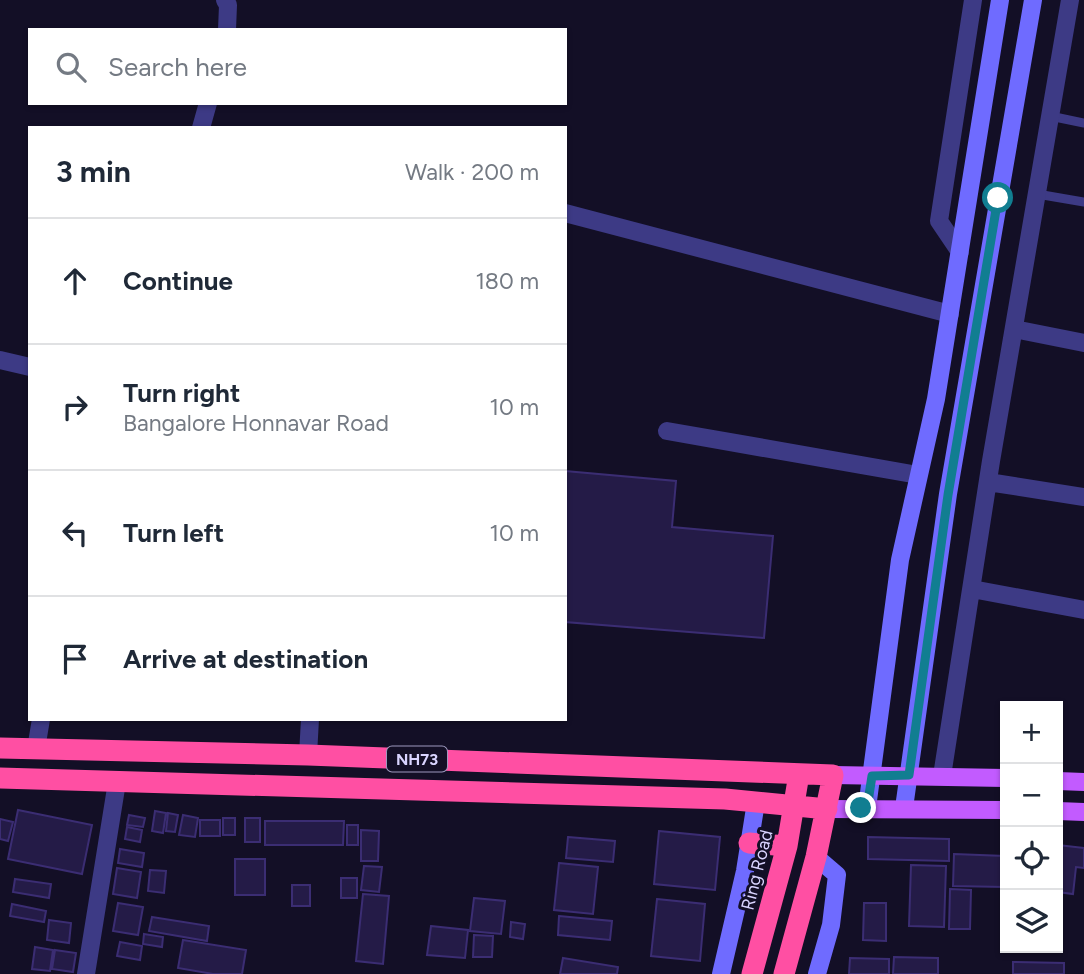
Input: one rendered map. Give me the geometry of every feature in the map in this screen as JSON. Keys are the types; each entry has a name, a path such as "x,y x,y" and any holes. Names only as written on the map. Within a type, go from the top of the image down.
{"highway":[{"name":"NH73","path":"0,748 308,755 833,775"},
{"name":"Ring Road","path":"752,974 787,846 800,774"},
{"path":"784,974 816,857 833,775"},
{"name":"NH73","path":"0,778 725,799 827,809"},
{"path":"749,843 787,846"}],"main road":[{"path":"833,775 1000,778"},
{"path":"1063,781 1084,782"},
{"path":"827,809 1000,810"},
{"path":"1063,811 1084,812"}],"street":[{"path":"225,0 228,5 227,28"},
{"path":"960,252 939,221 974,0"},
{"path":"867,808 900,560 936,399 1000,0"},
{"path":"904,808 948,495 1033,0"},
{"path":"942,776 988,482 1070,0"},
{"path":"202,126 207,105"},
{"path":"567,214 950,314"},
{"path":"1014,329 1084,343"},
{"path":"0,360 28,367"},
{"path":"667,431 918,475"},
{"path":"988,482 1084,496"},
{"path":"972,589 1084,610"},
{"path":"36,749 41,721"},
{"path":"308,755 310,721"},
{"path":"86,974 117,782"},
{"path":"721,974 745,871 756,802"},
{"path":"816,857 837,875 831,925 817,974"}],"lane":[{"path":"1050,116 1084,123"},
{"path":"1037,194 1084,202"}],"building":[{"path":"567,471 676,481 672,527 773,536 764,638 567,622"},
{"path":"18,810 92,825 82,874 8,859"},
{"path":"155,811 166,813 163,833 152,831"},
{"path":"168,813 178,815 175,832 166,831"},
{"path":"129,815 145,818 143,827 127,825"},
{"path":"183,815 198,818 195,837 179,835"},
{"path":"223,818 235,818 235,835 223,835"},
{"path":"245,818 260,818 260,842 245,842"},
{"path":"0,819 13,822 8,841 0,839"},
{"path":"200,820 220,820 220,836 200,836"},
{"path":"265,821 344,821 343,845 265,845"},
{"path":"347,825 358,825 358,845 347,845"},
{"path":"127,827 142,830 140,842 125,839"},
{"path":"361,830 379,831 378,861 361,861"},
{"path":"659,831 720,837 715,890 654,884"},
{"path":"568,837 615,841 613,862 566,858"},
{"path":"868,837 949,839 949,861 868,859"},
{"path":"1063,846 1084,848 1084,868 1076,867 1073,894 1063,893"},
{"path":"120,849 144,853 142,867 118,863"},
{"path":"954,854 1000,856 1000,887 953,886"},
{"path":"235,859 265,859 265,895 235,895"},
{"path":"559,863 598,867 593,914 554,910"},
{"path":"911,865 946,866 944,927 909,926"},
{"path":"364,866 382,867 379,892 361,890"},
{"path":"117,868 141,872 137,898 113,894"},
{"path":"150,870 166,871 164,893 148,891"},
{"path":"341,878 357,878 357,898 341,898"},
{"path":"15,879 51,884 49,898 13,892"},
{"path":"292,885 310,885 310,906 292,906"},
{"path":"950,889 971,890 970,929 949,929"},
{"path":"363,894 389,896 383,964 356,961"},
{"path":"474,898 505,901 501,934 470,931"},
{"path":"657,899 705,904 700,961 651,956"},
{"path":"118,903 143,907 138,935 113,931"},
{"path":"864,903 886,903 886,941 863,940"},
{"path":"12,904 46,911 44,922 10,916"},
{"path":"559,916 612,921 610,940 558,935"},
{"path":"152,917 209,926 207,941 149,931"},
{"path":"49,920 71,923 69,943 47,940"},
{"path":"511,922 525,924 523,939 510,937"},
{"path":"431,926 468,930 465,958 427,955"},
{"path":"144,934 163,937 162,947 143,944"},
{"path":"474,935 493,936 492,957 473,957"},
{"path":"183,940 246,950 242,974 213,974 178,968"},
{"path":"120,942 142,946 140,960 117,956"},
{"path":"35,947 53,950 50,971 32,969"},
{"path":"55,950 76,953 73,972 52,969"},
{"path":"894,957 938,958 938,974 893,974"},
{"path":"563,958 618,967 617,974 560,974"},
{"path":"850,958 889,959 889,974 849,974"},
{"path":"1013,962 1064,963 1064,974 1013,974"}],"route":[{"path":"861,808 867,808 872,776 909,775 948,495 998,198"}]}
